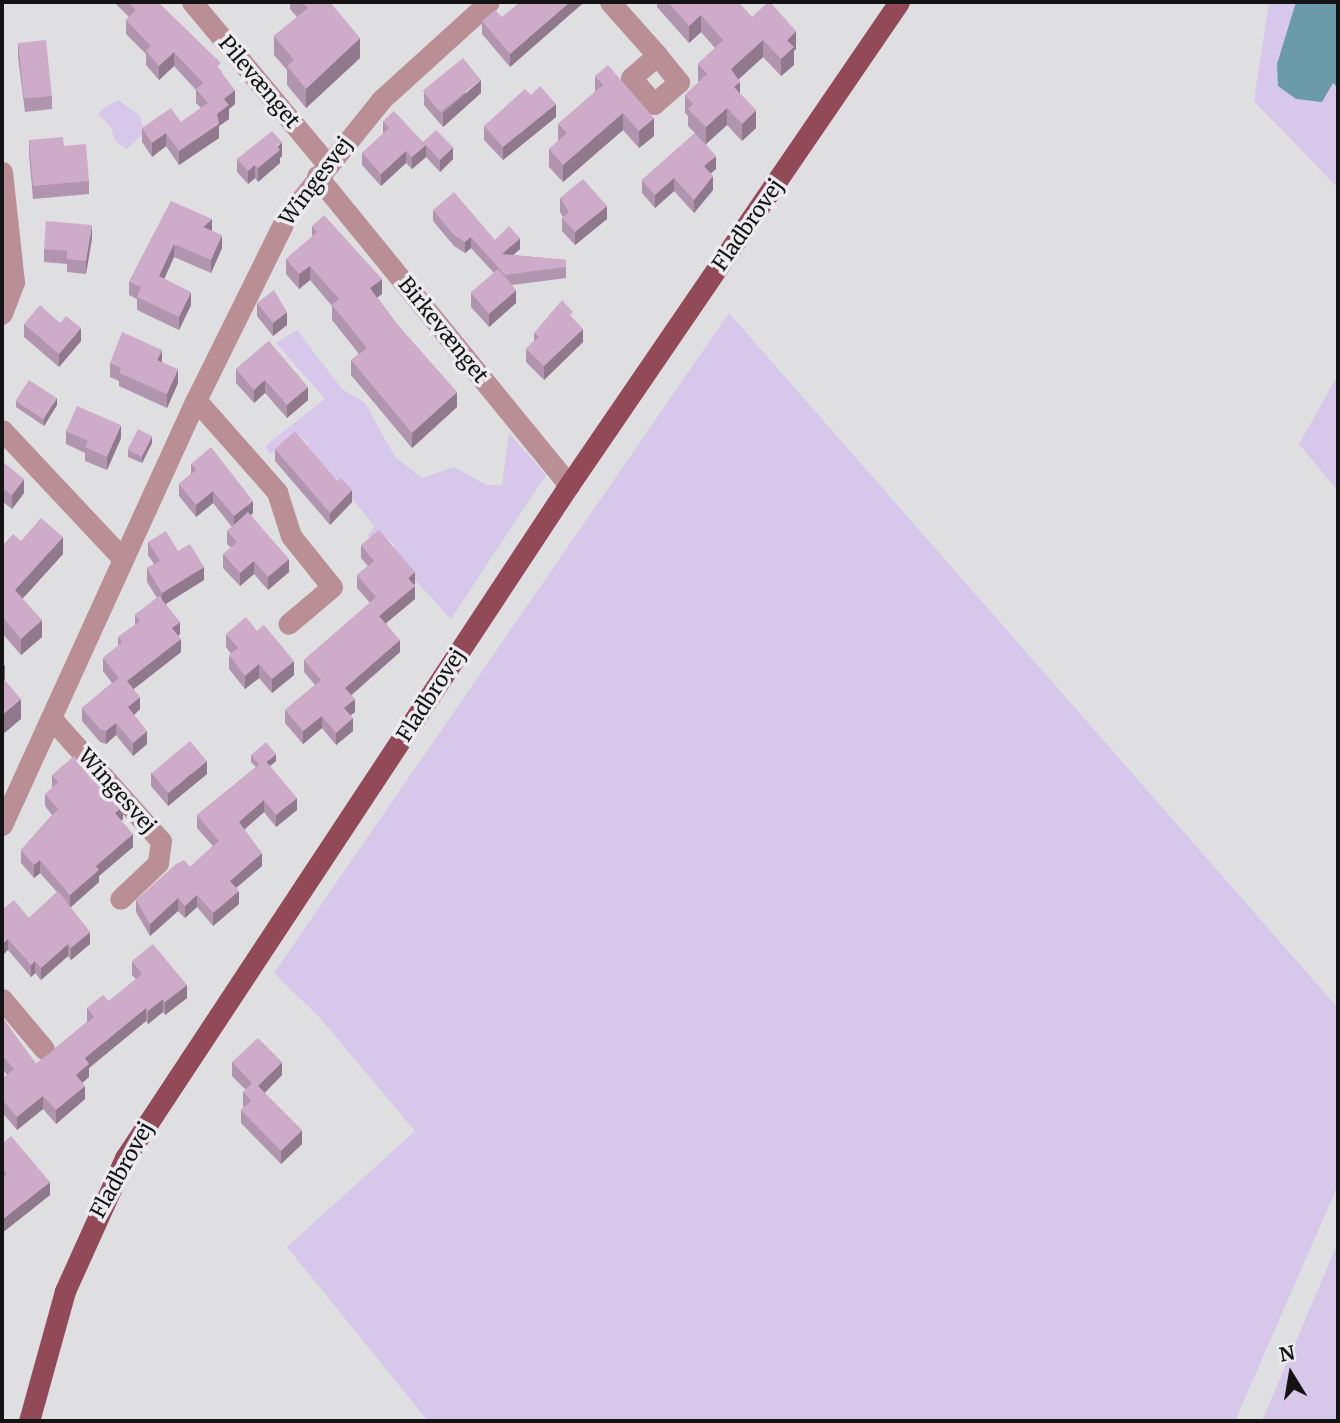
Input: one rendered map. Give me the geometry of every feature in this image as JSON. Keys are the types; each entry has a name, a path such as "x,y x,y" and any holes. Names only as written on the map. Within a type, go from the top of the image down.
{"main road":[{"name":"Fladbrovej","path":"29,1421 65,1291 125,1158 569,485 895,4"}],"street":[{"name":"Pilevænget","path":"191,2 321,169"},
{"name":"Wingesvej","path":"2,825 196,400 263,260 321,169 382,99 489,2"},
{"path":"610,2 656,55"},
{"name":"Birkevænget","path":"321,169 569,485"},
{"path":"2,172 14,282 2,314"},
{"path":"196,400 277,492 291,536 332,587 288,624"},
{"path":"2,430 123,559"},
{"name":"Wingesvej","path":"51,718 161,841 158,863 120,899"},
{"path":"2,999 44,1049"}],"shaded area":[{"path":"1269,2 1296,2 1292,18 1338,88 1338,188 1254,101"},
{"path":"118,100 140,116 144,133 127,149 115,141 110,125 99,116 101,110"},
{"path":"729,313 1338,1008 1338,1185 1235,1421 428,1421 287,1247 415,1131 320,1018 274,973"},
{"path":"297,330 342,389 365,403 395,457 422,478 454,467 487,485 502,485 509,433 546,475 451,619 391,554 394,544 381,534 371,540 368,536 374,526 337,479 334,481 309,454 308,443 299,435 270,454 265,446 325,399 276,343"},
{"path":"1338,375 1338,491 1299,444"},
{"path":"1338,1243 1338,1421 1262,1421 1337,1245"}],"water":[{"path":"1296,2 1338,2 1338,88 1333,83 1322,102 1296,99 1278,86 1277,64"}],"building":[{"path":"128,2 158,2 221,63 217,67 235,90 224,99 229,105 217,114 219,124 179,151 166,133 152,143 142,128 171,108 181,122 208,103 196,89 203,83 174,52 159,66 146,51 151,46 126,20 136,10"},
{"path":"302,2 330,2 360,38 306,89 287,66 294,60 274,36 308,8"},
{"path":"520,2 570,2 510,54 482,21 495,10 502,17"},
{"path":"668,2 738,2 752,17 770,2 796,31 787,40 794,47 781,59 763,40 731,69 740,82 734,87 756,110 742,124 727,108 706,127 688,109 693,104 685,95 707,74 698,64 723,40 701,15 689,26"},
{"path":"46,40 52,96 24,99 18,43"},
{"path":"463,58 481,80 440,112 423,91"},
{"path":"608,65 654,118 639,131 623,113 563,165 549,149 567,133 558,124 603,85 595,76"},
{"path":"540,86 556,104 503,147 484,126 525,89 531,95"},
{"path":"394,111 423,142 436,130 453,147 440,160 426,145 412,157 406,151 381,174 362,153 389,128 383,121"},
{"path":"272,131 282,142 277,146 280,150 258,168 255,165 248,171 237,159"},
{"path":"695,133 716,156 704,166 713,176 694,200 674,178 655,195 642,180"},
{"path":"63,137 64,146 86,144 89,181 33,186 29,140"},
{"path":"583,179 607,206 575,232 562,218 569,212 560,198"},
{"path":"454,192 495,240 509,226 520,238 502,254 566,260 566,267 505,275 471,237 465,242 454,235 433,210"},
{"path":"171,201 212,219 203,227 222,235 211,260 174,244 159,276 191,292 179,317 137,297 141,287 129,282"},
{"path":"324,215 382,279 370,288 391,317 457,392 412,433 351,360 367,348 332,305 339,299 310,266 299,274 286,259 317,232 312,226"},
{"path":"46,221 92,225 86,261 67,259 67,251 44,249"},
{"path":"498,269 516,290 489,314 471,293"},
{"path":"274,290 287,312 273,323 257,303"},
{"path":"562,300 573,312 570,315 583,329 544,366 526,349 539,337 534,333"},
{"path":"40,305 60,323 66,316 81,328 59,354 24,324"},
{"path":"122,332 162,350 157,360 178,369 167,394 119,373 121,368 110,363"},
{"path":"269,341 308,387 287,405 265,380 254,390 236,369"},
{"path":"29,380 57,398 43,419 15,401"},
{"path":"77,406 121,425 107,457 85,447 88,441 66,431"},
{"path":"138,429 152,436 142,457 128,449"},
{"path":"295,431 337,481 341,478 352,490 330,513 275,449"},
{"path":"211,447 253,501 234,516 213,491 196,505 179,484 196,470 191,464"},
{"path":"2,461 24,479 12,495 2,488"},
{"path":"248,512 289,559 268,577 254,561 240,573 223,554 237,542 227,531"},
{"path":"41,518 63,537 15,590 42,620 21,639 2,616 2,546 13,534 21,541"},
{"path":"379,530 415,572 408,578 415,586 379,616 400,640 345,688 355,699 344,708 353,718 336,733 322,716 303,731 285,710 321,680 304,660 376,597 357,575 374,561 361,545"},
{"path":"166,531 178,551 190,544 204,567 162,593 147,568 160,561 148,542"},
{"path":"159,596 180,622 172,628 181,639 127,681 140,697 128,707 147,731 133,743 116,723 106,731 100,729 82,708 119,678 103,658 122,642 118,637 140,621 135,615"},
{"path":"246,617 257,631 264,625 294,661 272,679 259,664 245,676 229,655 238,648 226,634"},
{"path":"2,677 21,699 2,715"},
{"path":"190,741 207,761 168,793 152,773"},
{"path":"266,742 276,754 259,765 251,755"},
{"path":"74,756 105,794 109,790 123,806 115,813 133,834 96,866 99,870 70,895 40,860 34,865 21,850 58,809 45,794 58,782 52,775"},
{"path":"265,760 297,798 276,815 264,800 239,822 262,853 230,881 239,891 213,913 197,895 185,906 178,898 150,924 136,900 176,864 184,860 190,867 219,841 197,815"},
{"path":"58,891 90,932 71,948 68,944 41,968 35,961 31,965 8,939 2,944 2,910 14,900 29,918"},
{"path":"153,944 187,985 165,1002 163,999 148,1011 146,1008 85,1058 89,1064 76,1075 85,1086 56,1110 43,1096 17,1117 2,1099 2,1079 14,1069 2,1055 2,1017 36,1064 94,1017 87,1008 103,995 109,1001 142,974 132,961"},
{"path":"258,1038 282,1062 258,1086 302,1130 281,1151 241,1110 251,1101 243,1092 252,1083 232,1062"},
{"path":"11,1136 50,1182 2,1220 2,1178 7,1174 2,1167 2,1144"}]}
